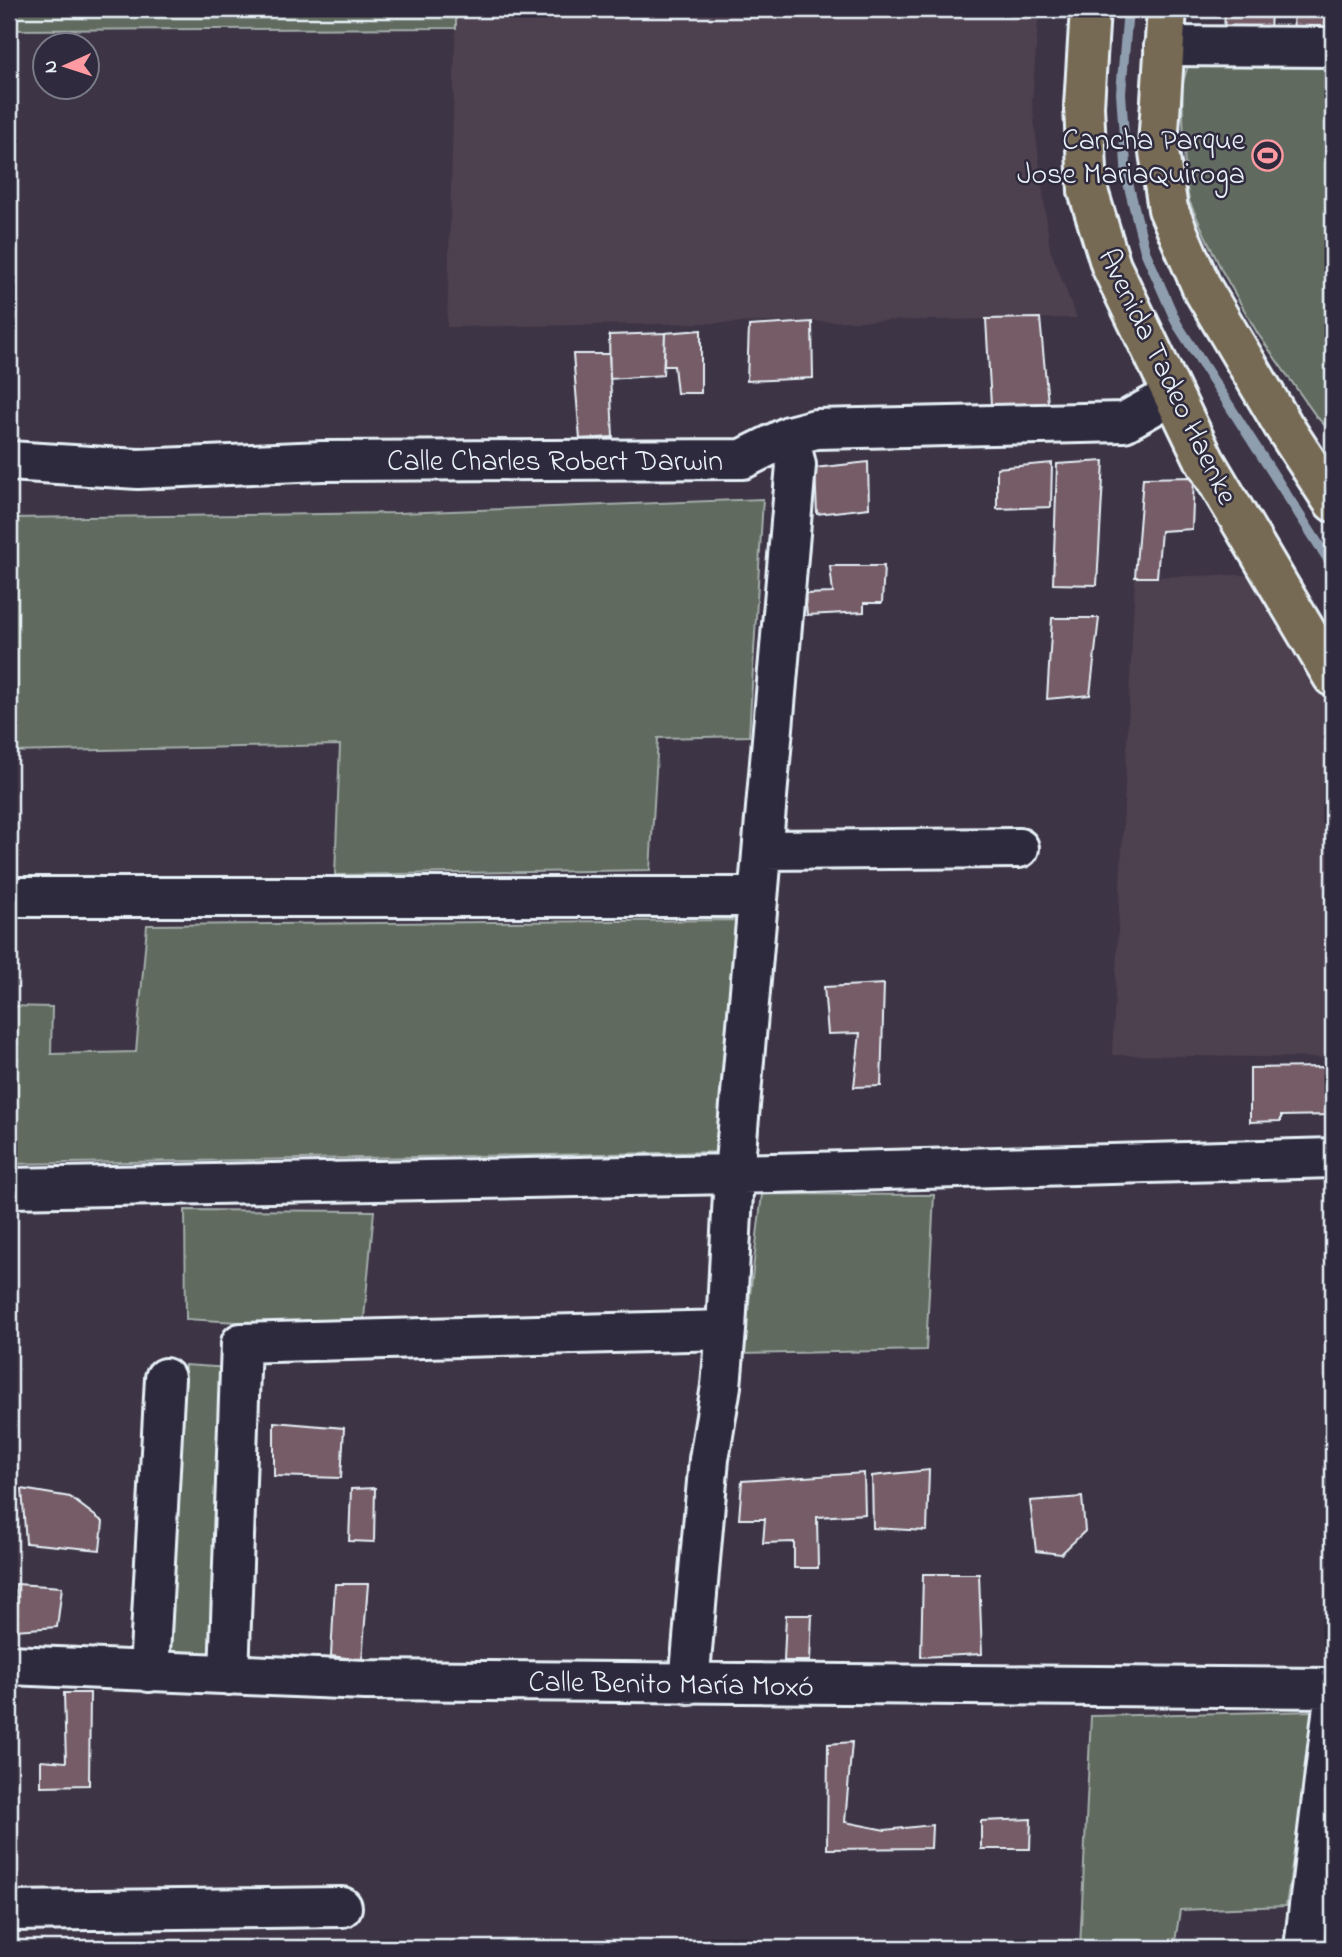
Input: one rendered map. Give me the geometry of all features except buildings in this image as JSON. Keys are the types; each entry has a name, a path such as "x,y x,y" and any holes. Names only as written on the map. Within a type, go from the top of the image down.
{"main road":[{"name":"Avenida Tadeo Haenke","path":"1090,9 1084,106 1088,191 1111,266 1205,461 1333,677"},
{"path":"1165,27 1158,146 1168,209 1202,288 1320,461 1333,502"}],"street":[{"path":"1165,27 1333,47"},
{"name":"Calle Charles Robert Darwin","path":"9,461 138,469 323,461 743,459 789,436 816,429 1124,422 1172,395"},
{"path":"690,1684 709,1459 721,1385 726,1330 734,1174 796,465 789,436"},
{"path":"763,850 1019,848"},
{"path":"9,897 758,897"},
{"path":"9,1188 734,1174 1333,1158"},
{"path":"229,1675 241,1343 726,1330"},
{"path":"149,1672 165,1378"},
{"name":"Calle Benito María Moxó","path":"9,1665 365,1680 1333,1688"},
{"path":"1304,1948 1333,1706"},
{"path":"9,1911 342,1907"}],"shaded area":[{"path":"456,9 1039,9 1032,103 1050,249 1077,318 447,327"},
{"path":"1246,575 1333,710 1333,1058 1112,1055 1135,577"}],"green space":[{"path":"9,9 456,9 456,28 9,30"},
{"path":"1189,62 1333,63 1333,434 1316,416 1258,334 1222,271 1189,201 1185,174 1182,85"},
{"path":"763,499 749,736 658,738 650,870 335,875 340,745 9,752 9,518 398,513"},
{"path":"736,920 715,1152 9,1164 9,1006 52,1007 51,1054 136,1052 147,925"},
{"path":"762,1194 934,1195 926,1350 743,1354"},
{"path":"185,1210 374,1211 363,1329 186,1319"},
{"path":"185,1365 229,1368 211,1656 167,1653"},
{"path":"1315,1711 1286,1906 1180,1910 1174,1948 1080,1948 1091,1716"}],"waterway":[{"path":"1128,9 1121,93 1127,179 1145,251 1177,324 1333,567"}],"place":[{"name":"Cancha Parque Jose MariaQuiroga","path":"1268,156"}]}
